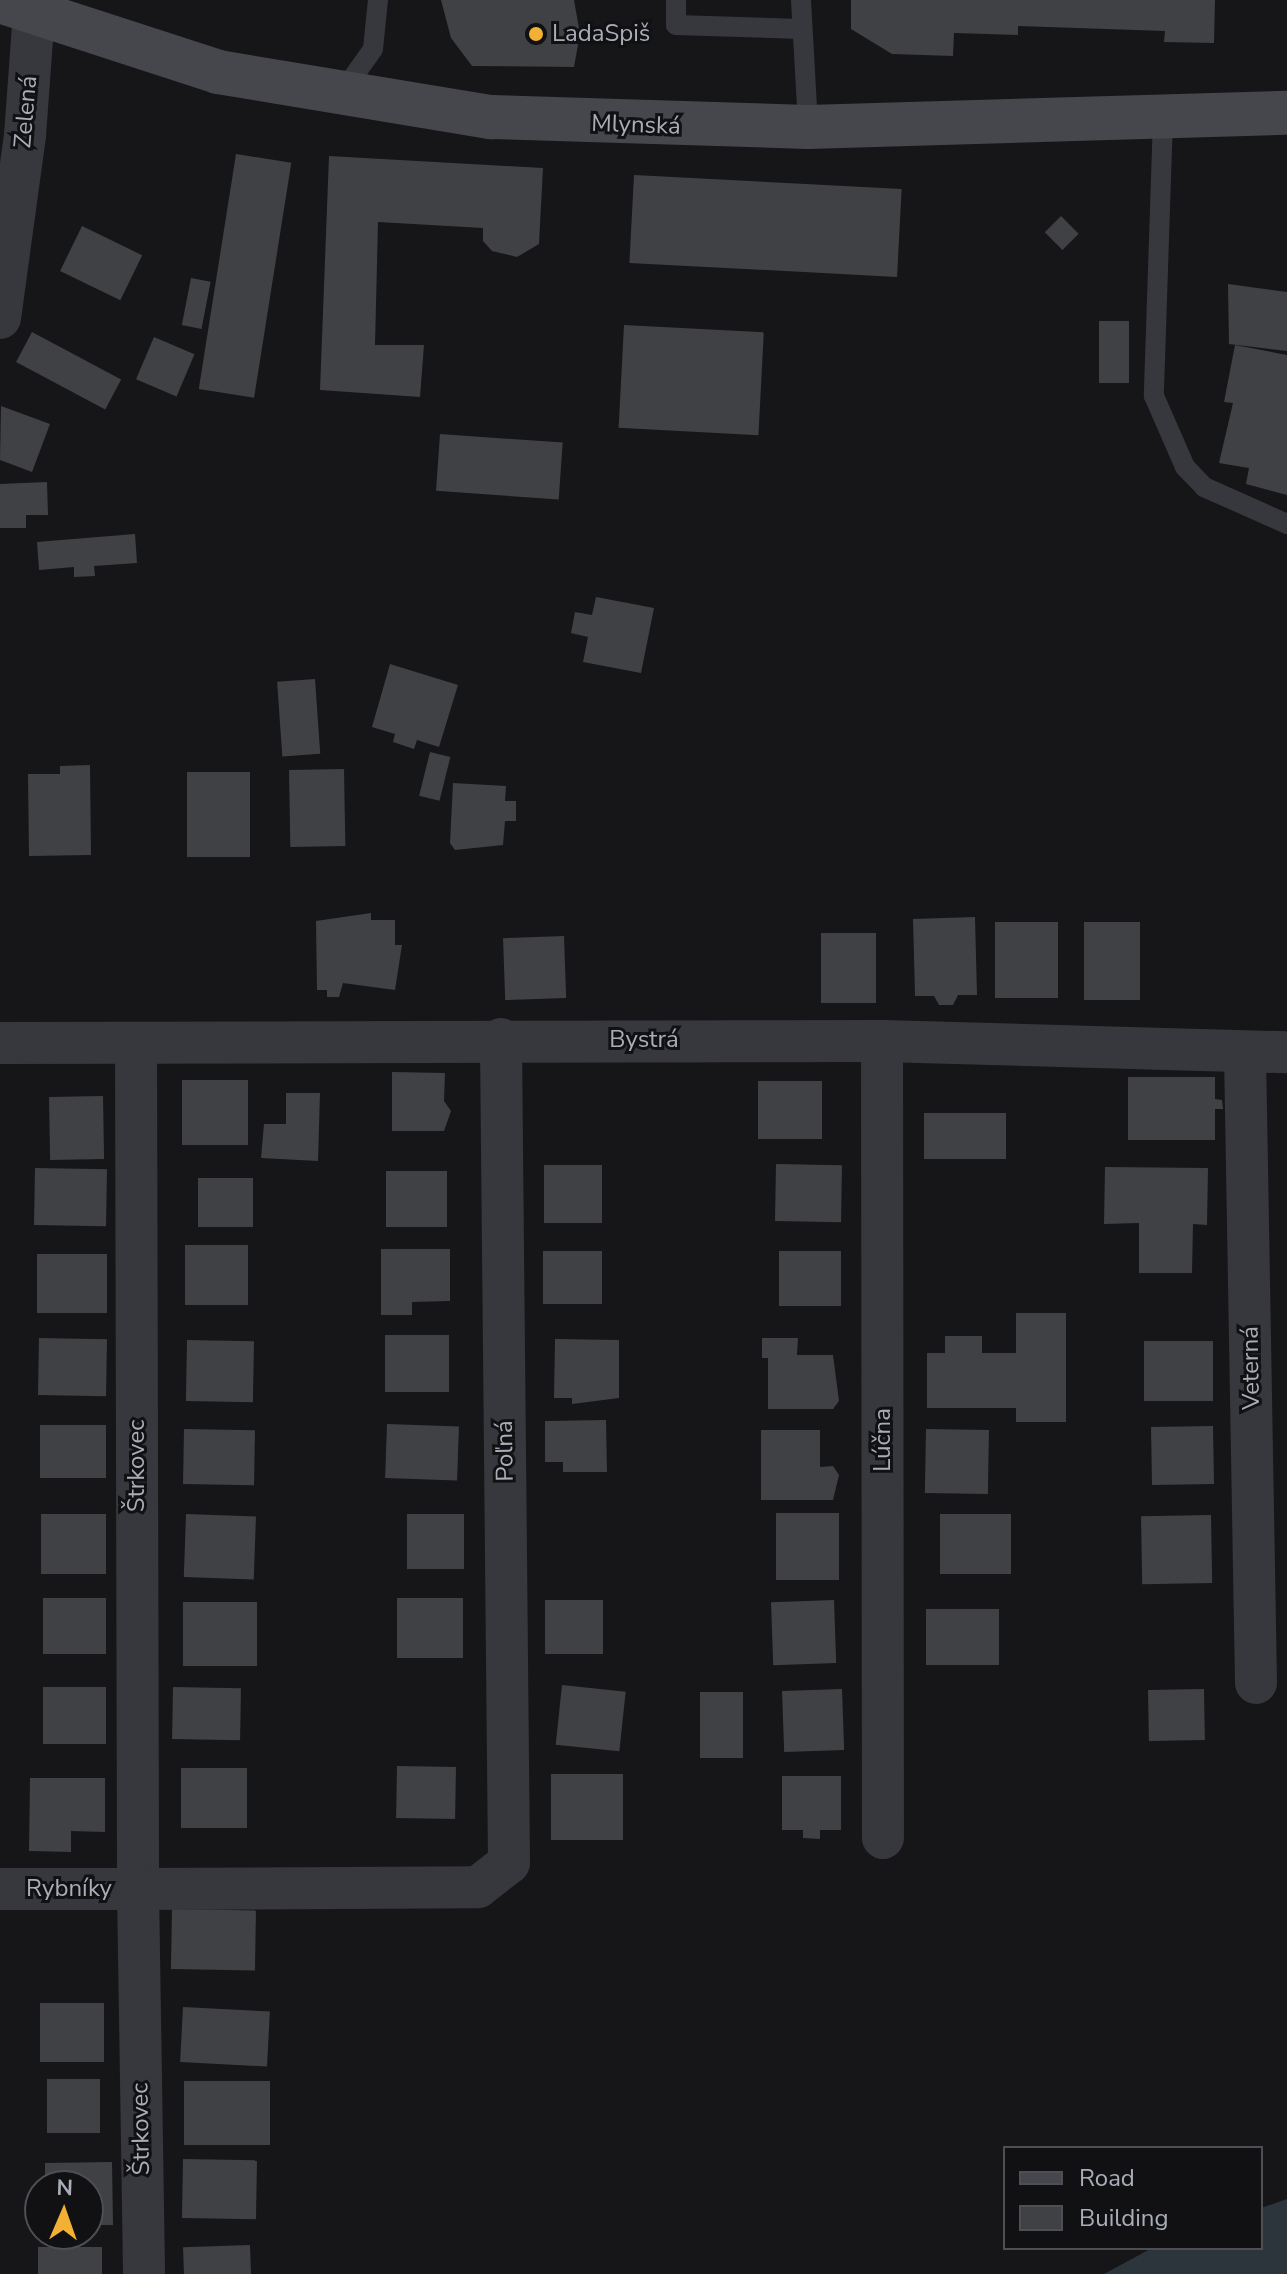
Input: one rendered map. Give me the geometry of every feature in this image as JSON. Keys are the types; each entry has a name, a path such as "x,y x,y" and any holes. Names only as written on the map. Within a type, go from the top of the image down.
{"street":[{"name":"Mlynská","path":"23,5 218,72 341,95 491,117 808,127 1287,113"},
{"name":"Zelená","path":"0,318 25,135 23,5"},
{"name":"Bystrá","path":"0,1043 501,1039 882,1041 1287,1052"},
{"name":"Poľná","path":"138,1889 478,1887 509,1863 501,1039"},
{"name":"Lúčna","path":"882,1041 883,1838"},
{"name":"Štrkovec","path":"136,1043 138,1889 144,2274"},
{"name":"Veterná","path":"1245,1053 1256,1683"},
{"name":"Rybníky","path":"0,1889 138,1889"}],"lane":[{"path":"341,95 373,49 378,0"},
{"path":"676,0 676,25 801,29"},
{"path":"801,0 808,127"},
{"path":"1163,118 1154,396 1185,467 1204,487 1287,524"}],"shaded area":[{"path":"1287,2199 1287,2274 1104,2274 1148,2250 1263,2250 1263,2207"}],"building":[{"path":"441,0 574,0 580,34 574,67 472,66 451,38"},
{"path":"851,0 1215,0 1214,43 1164,42 1165,31 1018,26 1018,35 954,33 953,56 892,54 851,29"},
{"path":"236,154 291,163 254,398 199,389"},
{"path":"329,156 543,168 539,244 517,257 492,251 483,241 483,228 378,222 375,345 424,345 420,397 320,390"},
{"path":"634,175 902,189 897,277 629,263"},
{"path":"1061,216 1079,234 1062,250 1045,232"},
{"path":"82,226 142,255 120,300 60,271"},
{"path":"191,278 211,282 201,329 182,325"},
{"path":"1228,284 1287,292 1287,351 1229,344"},
{"path":"1099,321 1129,321 1129,383 1099,383"},
{"path":"624,325 764,332 758,435 619,428"},
{"path":"32,332 121,379 105,409 16,362"},
{"path":"154,337 195,354 177,397 136,379"},
{"path":"1235,345 1287,355 1287,495 1246,484 1249,468 1219,463 1233,403 1224,402"},
{"path":"1,406 50,424 32,472 0,460"},
{"path":"440,434 563,443 559,499 436,491"},
{"path":"47,482 48,515 26,515 26,528 0,528 0,484"},
{"path":"135,534 137,563 94,566 95,576 74,577 74,567 39,570 37,542"},
{"path":"596,597 654,608 641,673 583,662 588,637 571,633 575,612 592,615"},
{"path":"390,664 458,685 439,747 417,740 414,749 393,742 395,734 372,727"},
{"path":"315,679 320,754 282,756 277,682"},
{"path":"430,752 450,757 439,801 419,796"},
{"path":"90,765 91,855 29,856 28,774 60,774 60,766"},
{"path":"344,769 345,846 290,847 289,770"},
{"path":"187,772 250,772 250,857 187,857"},
{"path":"453,783 506,786 505,801 516,801 516,821 505,821 503,845 455,850 450,843"},
{"path":"371,913 371,920 395,920 395,945 402,945 395,990 343,983 339,997 327,997 327,990 317,990 316,921"},
{"path":"975,917 977,995 958,995 953,1005 939,1005 934,996 915,996 913,919"},
{"path":"995,922 1058,922 1058,998 995,998"},
{"path":"1084,922 1140,922 1140,1000 1084,1000"},
{"path":"821,933 876,933 876,1003 821,1003"},
{"path":"564,936 566,998 505,1000 503,938"},
{"path":"392,1072 445,1073 444,1101 451,1111 444,1131 392,1131"},
{"path":"1128,1077 1215,1077 1215,1099 1222,1100 1223,1109 1215,1109 1215,1140 1128,1140"},
{"path":"182,1080 248,1080 248,1145 182,1145"},
{"path":"758,1081 822,1081 822,1139 758,1139"},
{"path":"286,1093 320,1093 318,1161 261,1158 264,1124 286,1124"},
{"path":"103,1096 104,1159 50,1160 49,1097"},
{"path":"924,1113 1006,1113 1006,1159 924,1159"},
{"path":"776,1164 842,1165 841,1222 775,1221"},
{"path":"544,1165 602,1165 602,1223 544,1223"},
{"path":"1105,1167 1208,1168 1207,1225 1193,1224 1192,1273 1139,1273 1139,1223 1104,1224"},
{"path":"35,1168 107,1169 106,1226 34,1225"},
{"path":"386,1171 447,1171 447,1227 386,1227"},
{"path":"198,1178 253,1178 253,1227 198,1227"},
{"path":"185,1245 248,1245 248,1305 185,1305"},
{"path":"381,1249 450,1249 450,1301 412,1302 412,1315 381,1315"},
{"path":"543,1251 602,1251 602,1304 543,1304"},
{"path":"779,1251 841,1251 841,1306 779,1306"},
{"path":"37,1254 107,1254 107,1313 37,1313"},
{"path":"1016,1313 1066,1313 1066,1422 1016,1422 1016,1408 927,1408 927,1353 945,1353 945,1336 982,1336 982,1353 1016,1353"},
{"path":"385,1335 449,1335 449,1392 385,1392"},
{"path":"39,1338 107,1339 106,1396 38,1395"},
{"path":"762,1338 798,1338 797,1355 833,1355 839,1401 833,1409 768,1409 768,1358 762,1358"},
{"path":"555,1339 619,1340 619,1398 572,1404 572,1398 554,1398"},
{"path":"187,1340 254,1341 253,1402 186,1401"},
{"path":"1144,1341 1213,1341 1213,1401 1144,1401"},
{"path":"606,1420 607,1472 563,1472 563,1462 545,1462 545,1421"},
{"path":"387,1424 459,1427 457,1480 385,1478"},
{"path":"40,1425 106,1425 106,1478 40,1478"},
{"path":"1213,1426 1214,1484 1152,1485 1151,1427"},
{"path":"184,1429 255,1430 254,1485 183,1484"},
{"path":"926,1429 989,1430 988,1494 925,1493"},
{"path":"761,1430 820,1430 820,1467 833,1466 839,1475 833,1500 761,1500"},
{"path":"776,1513 839,1513 839,1580 776,1580"},
{"path":"41,1514 106,1514 106,1574 41,1574"},
{"path":"186,1514 256,1516 254,1579 184,1577"},
{"path":"407,1514 464,1514 464,1569 407,1569"},
{"path":"940,1514 1011,1514 1011,1574 940,1574"},
{"path":"1211,1515 1212,1583 1142,1584 1141,1516"},
{"path":"43,1598 106,1598 106,1654 43,1654"},
{"path":"397,1598 463,1598 463,1658 397,1658"},
{"path":"545,1600 603,1600 603,1654 545,1654"},
{"path":"834,1600 836,1663 773,1665 771,1602"},
{"path":"183,1602 257,1602 257,1666 183,1666"},
{"path":"926,1609 999,1609 999,1665 926,1665"},
{"path":"562,1685 626,1692 619,1751 556,1745"},
{"path":"43,1687 106,1687 106,1744 43,1744"},
{"path":"173,1687 241,1688 240,1740 172,1739"},
{"path":"842,1689 844,1750 784,1752 782,1691"},
{"path":"1204,1689 1205,1740 1149,1741 1148,1690"},
{"path":"700,1692 743,1692 743,1758 700,1758"},
{"path":"397,1766 456,1767 455,1819 396,1818"},
{"path":"181,1768 247,1768 247,1828 181,1828"},
{"path":"551,1774 623,1774 623,1840 551,1840"},
{"path":"782,1776 841,1776 841,1830 820,1830 820,1839 803,1838 803,1830 782,1830"},
{"path":"30,1778 105,1778 105,1832 71,1831 71,1852 29,1851"},
{"path":"172,1909 256,1910 255,1970 171,1969"},
{"path":"40,2003 104,2003 104,2062 40,2062"},
{"path":"183,2007 270,2012 267,2066 180,2062"},
{"path":"47,2079 100,2079 100,2133 47,2133"},
{"path":"184,2081 270,2081 270,2145 184,2145"},
{"path":"183,2159 257,2160 256,2219 182,2218"},
{"path":"112,2162 113,2225 104,2225 104,2170 45,2170 45,2163"},
{"path":"250,2245 251,2274 184,2274 183,2247"},
{"path":"38,2250 102,2250 102,2274 38,2274"}],"place":[{"name":"LadaSpiš","path":"536,34"}]}
